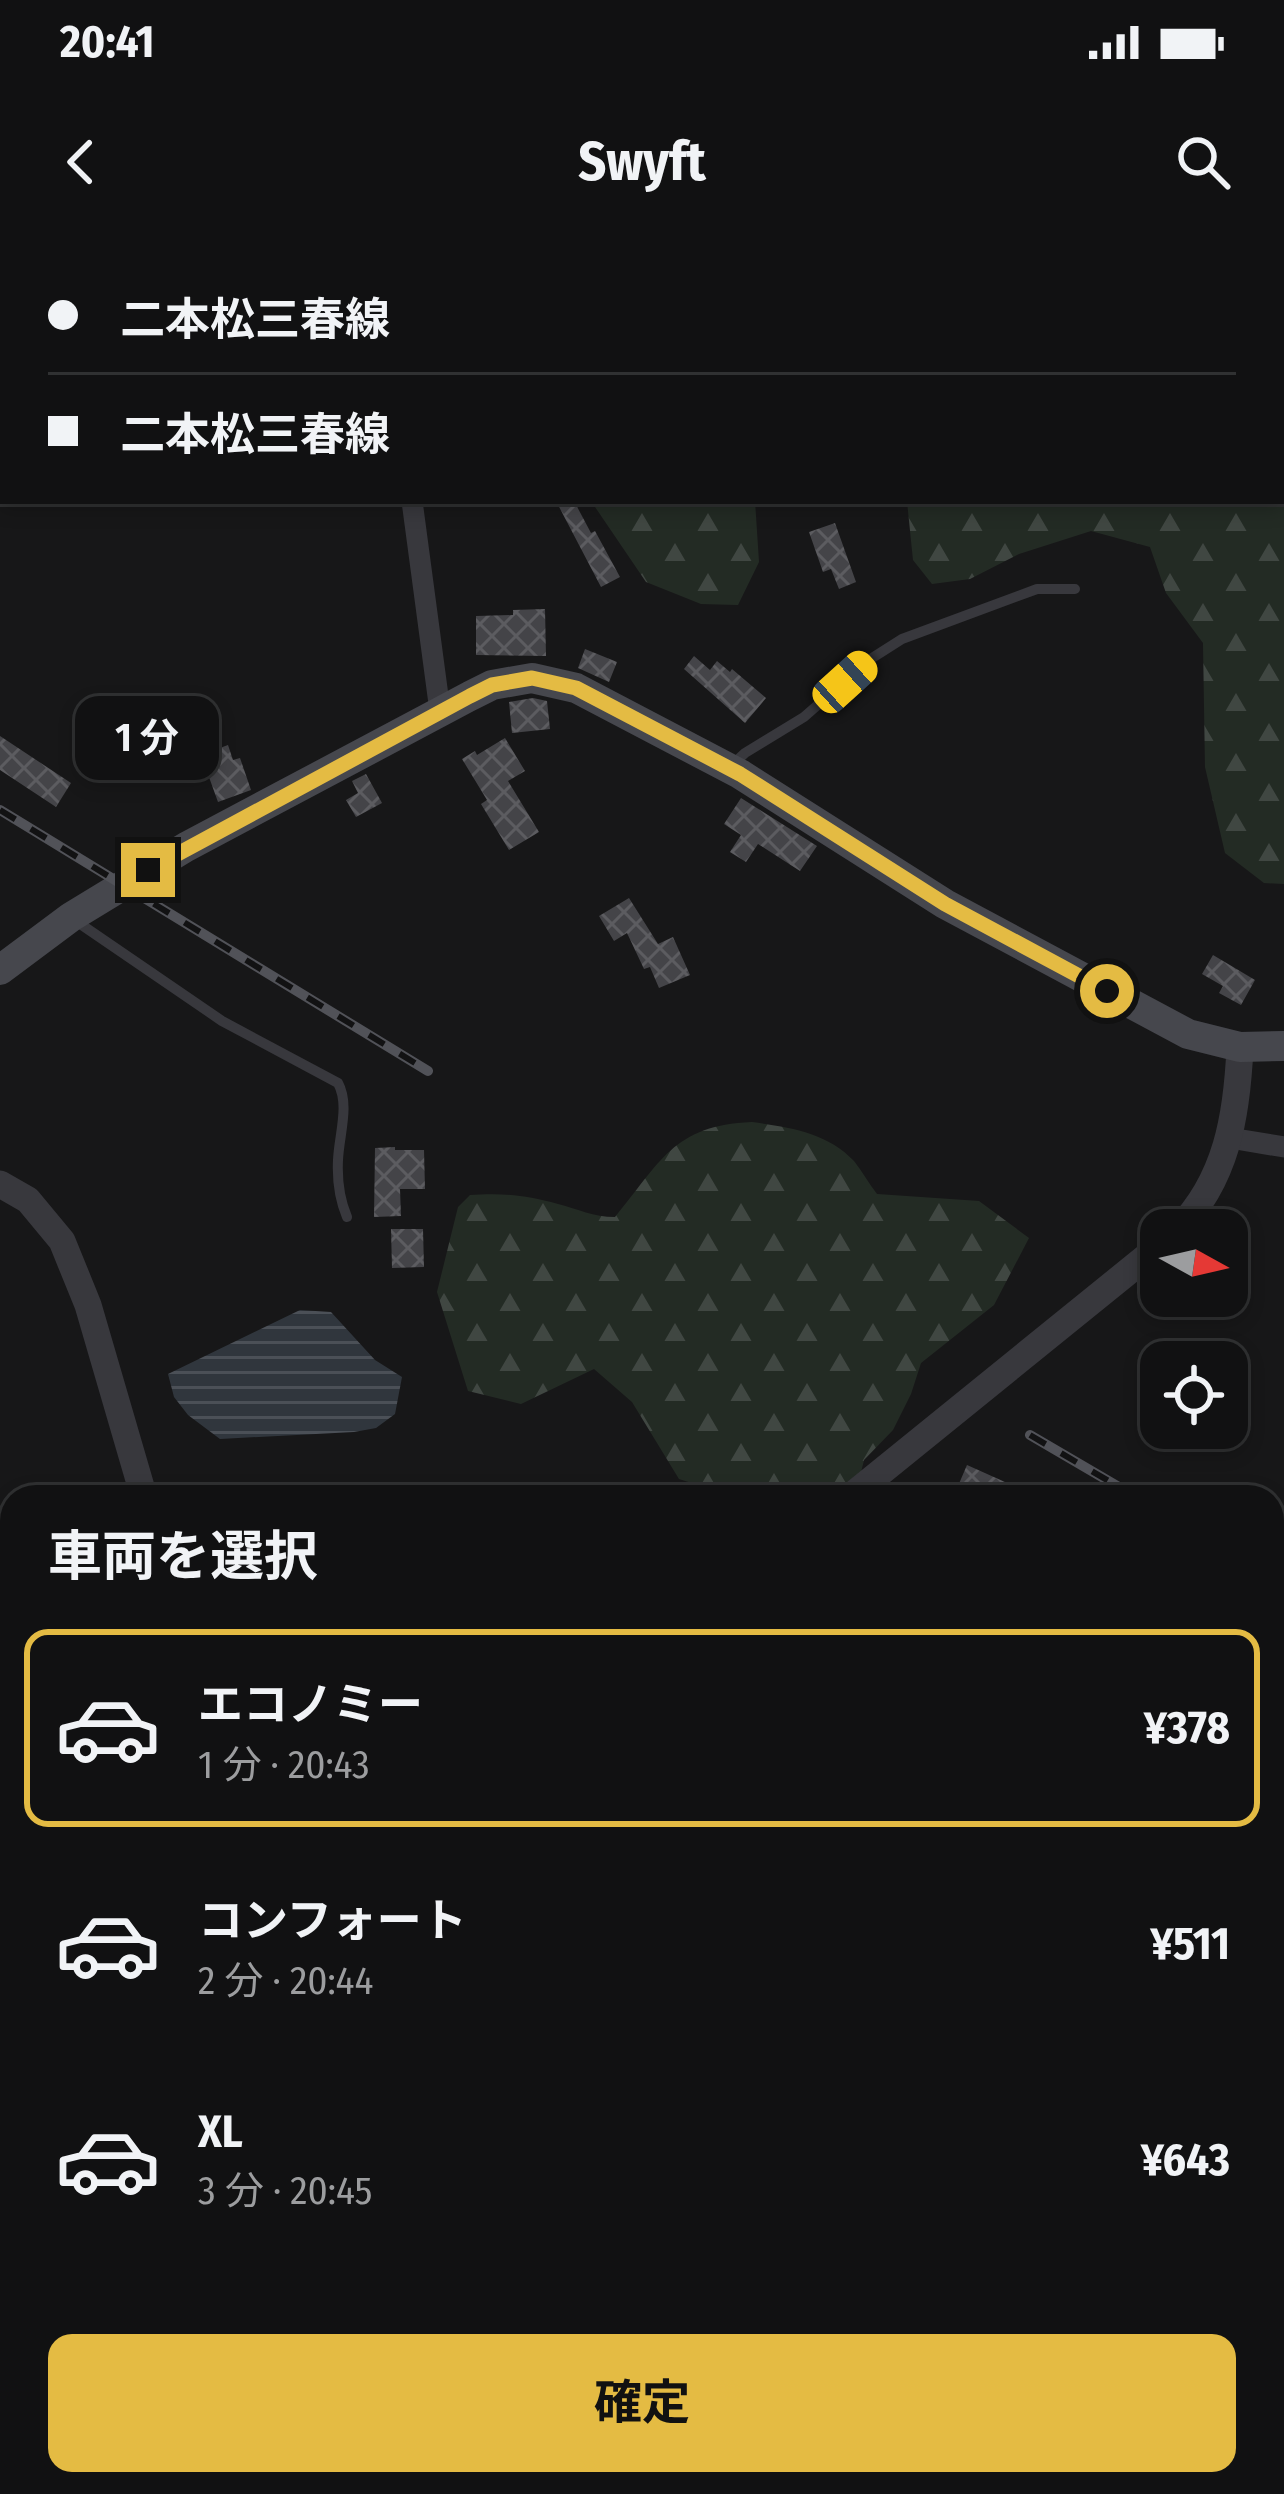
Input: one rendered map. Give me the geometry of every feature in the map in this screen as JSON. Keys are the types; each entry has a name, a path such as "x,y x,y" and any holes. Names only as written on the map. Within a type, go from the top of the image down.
{"main road":[{"path":"0,970 70,917 186,847 492,685 532,678 576,688 729,768 945,904 1188,1034 1240,1047 1284,1046"}],"street":[{"path":"412,504 440,711"},
{"path":"1196,1209 1230,1138 1240,1047"},
{"path":"1230,1138 1284,1148"},
{"path":"0,1184 28,1199 62,1240 88,1305 140,1485"},
{"path":"865,1485 1140,1262"}],"lane":[{"path":"729,768 804,717 869,660 902,639 1037,590 1075,589"},
{"path":"70,917 222,1021 338,1083 344,1101 338,1188 347,1217"}],"green space":[{"path":"593,504 755,504 759,562 738,605 701,604 646,582"},
{"path":"907,504 1284,504 1284,884 1264,883 1225,853 1205,767 1203,643 1166,593 1150,547 1091,531 1019,554 970,579 932,584 913,560"},
{"path":"752,1122 819,1137 854,1161 877,1194 979,1201 1029,1238 994,1305 921,1363 893,1430 864,1460 858,1485 698,1485 679,1479 632,1402 594,1369 521,1404 468,1391 437,1292 458,1207 470,1195 504,1195 615,1217 671,1150 686,1139 725,1125"}],"shaded area":[{"path":"300,1310 331,1312 375,1360 402,1377 395,1414 376,1428 354,1432 220,1439 188,1415 174,1397 168,1374"}],"building":[{"path":"558,504 576,504 620,577 601,587"},
{"path":"835,523 856,582 839,589 831,569 823,572 809,532"},
{"path":"545,609 546,656 476,655 476,616"},
{"path":"585,649 617,662 609,682 578,668"},
{"path":"694,656 710,670 717,661 732,669 766,698 745,723 684,669"},
{"path":"547,701 550,729 512,733 509,702"},
{"path":"0,736 71,783 56,807 0,770"},
{"path":"505,738 525,771 508,781 539,832 509,850 481,804 487,800 462,759"},
{"path":"228,745 233,760 240,758 251,790 218,802 201,755"},
{"path":"366,774 382,803 356,817 346,800 358,793 352,781"},
{"path":"741,798 817,846 800,871 758,844 746,862 730,852 741,835 724,824"},
{"path":"629,898 658,944 673,937 690,975 659,988 627,933 614,941 599,916"},
{"path":"1213,955 1255,980 1241,1005 1219,993 1223,986 1202,974"},
{"path":"375,1148 424,1150 425,1189 400,1189 401,1216 374,1217"},
{"path":"391,1229 423,1229 424,1267 392,1268"},
{"path":"967,1465 1005,1482 1004,1485 958,1485"}],"railway":[{"path":"0,810 428,1071"},
{"path":"1030,1435 1115,1485"}],"route":[{"path":"148,870 492,685 532,678 576,688 740,774 945,904 1107,991"}]}
